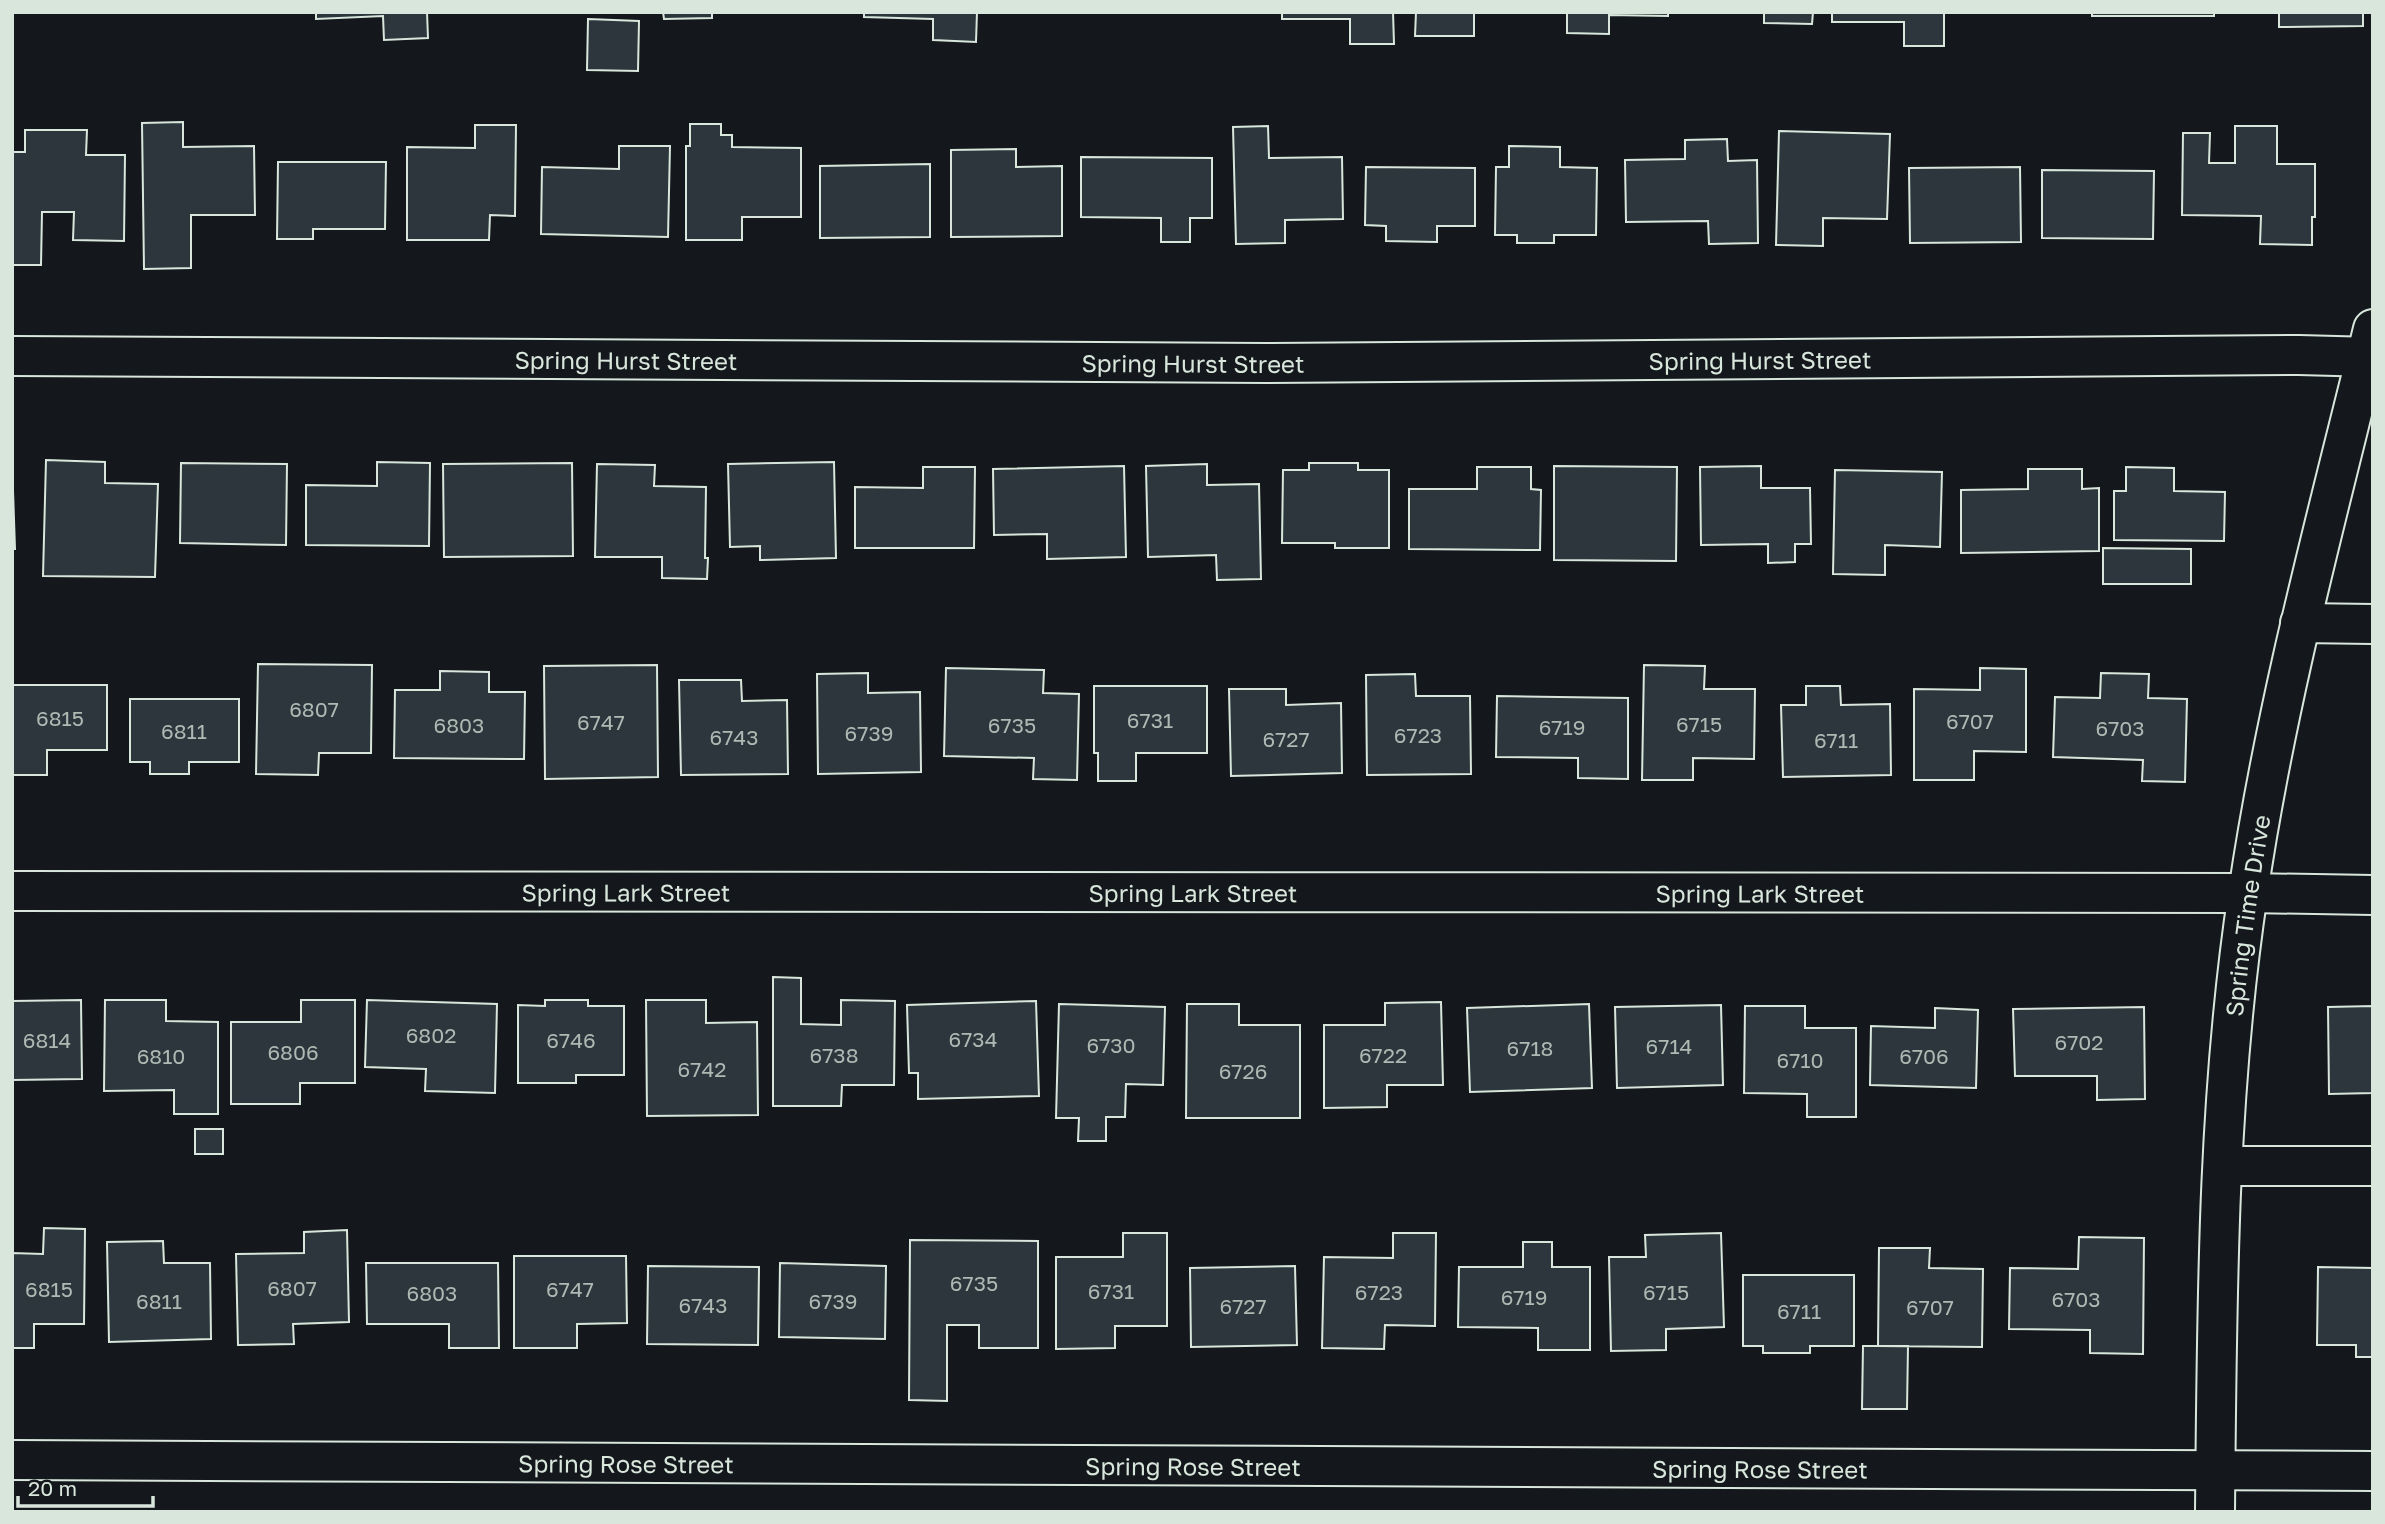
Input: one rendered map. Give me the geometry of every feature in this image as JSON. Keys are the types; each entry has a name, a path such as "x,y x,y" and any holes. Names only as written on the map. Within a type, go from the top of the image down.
{"street":[{"name":"Spring Hurst Street","path":"12,356 1266,363 2285,355 2371,347"},
{"name":"Spring Time Drive","path":"2215,1512 2218,1255 2227,1082 2234,998 2248,893 2275,732 2300,623 2371,347"},
{"path":"2300,623 2373,624"},
{"name":"Spring Lark Street","path":"12,891 2373,895"},
{"path":"2223,1166 2373,1166"},
{"name":"Spring Rose Street","path":"12,1460 2373,1471"}],"building":[{"path":"316,12 427,12 428,38 384,40 383,16 316,19"},
{"path":"663,12 712,12 712,18 664,19"},
{"path":"864,12 977,12 976,42 933,40 933,19 864,17"},
{"path":"1282,12 1393,12 1394,44 1350,44 1350,19 1282,19"},
{"path":"1416,12 1474,12 1474,36 1415,36"},
{"path":"1541,12 1668,12 1668,16 1609,15 1609,34 1567,33 1567,13"},
{"path":"1764,12 1813,12 1812,24 1764,23"},
{"path":"1832,12 1944,12 1944,46 1904,46 1904,22 1832,22"},
{"path":"2092,12 2214,12 2214,16 2092,16"},
{"path":"2279,12 2363,12 2363,26 2279,27"},
{"path":"588,19 639,21 638,71 587,70"},
{"path":"183,122 183,147 254,146 255,215 191,215 191,268 144,269 142,123"},
{"path":"690,124 721,124 721,135 732,135 732,147 801,148 801,217 742,217 742,240 686,240 686,146 690,146"},
{"path":"475,125 516,125 515,216 490,215 489,240 407,240 407,147 475,148"},
{"path":"1268,126 1269,158 1342,157 1343,219 1285,220 1285,243 1236,244 1233,127"},
{"path":"2235,126 2277,126 2277,164 2315,164 2312,245 2260,244 2261,216 2182,215 2183,133 2210,133 2209,163 2235,163"},
{"path":"25,130 87,130 86,155 125,155 124,241 73,240 74,212 42,212 41,265 12,265 12,152 25,152"},
{"path":"1779,131 1890,134 1887,219 1823,218 1823,246 1776,245"},
{"path":"1727,139 1728,161 1757,160 1758,243 1709,244 1708,221 1626,222 1625,160 1685,159 1685,140"},
{"path":"619,146 670,146 668,237 541,234 542,167 619,169"},
{"path":"1509,146 1560,147 1560,167 1597,168 1596,235 1554,235 1554,243 1517,243 1517,235 1495,235 1496,167 1509,167"},
{"path":"1016,149 1016,167 1062,166 1062,236 951,237 951,150"},
{"path":"1081,157 1212,158 1212,218 1190,218 1190,242 1161,242 1161,218 1081,217"},
{"path":"278,162 386,162 385,229 313,229 313,239 277,239"},
{"path":"930,164 930,237 820,238 820,166"},
{"path":"1366,167 1475,168 1475,226 1437,226 1437,242 1386,241 1386,226 1365,225"},
{"path":"2020,167 2021,242 1910,243 1909,168"},
{"path":"2042,170 2154,171 2153,239 2042,238"},
{"path":"46,460 105,462 105,483 158,484 155,577 43,576"},
{"path":"12,461 15,549 12,549"},
{"path":"377,462 430,463 429,546 306,545 306,485 377,486"},
{"path":"834,462 836,558 760,560 760,546 730,547 728,464"},
{"path":"181,463 287,464 286,545 180,543"},
{"path":"572,463 573,556 444,557 443,464"},
{"path":"1309,463 1358,463 1358,470 1389,470 1389,548 1335,548 1335,543 1282,543 1283,470 1309,470"},
{"path":"597,464 655,465 654,486 706,487 707,579 662,578 662,557 595,557"},
{"path":"1207,464 1207,485 1259,484 1261,579 1217,580 1216,555 1148,557 1146,466"},
{"path":"1124,466 1126,557 1047,559 1047,534 994,535 993,469"},
{"path":"1554,466 1677,467 1676,561 1554,560"},
{"path":"1761,466 1761,488 1810,488 1811,544 1795,544 1795,562 1768,563 1768,544 1701,545 1700,467"},
{"path":"923,467 975,467 974,548 855,548 855,487 923,488"},
{"path":"1477,467 1531,467 1531,489 1541,490 1540,550 1409,549 1409,489 1477,489"},
{"path":"2126,467 2174,468 2174,491 2225,492 2224,541 2114,540 2114,491 2126,491"},
{"path":"2028,469 2082,469 2082,489 2099,488 2099,551 1961,553 1961,490 2028,489"},
{"path":"1835,470 1942,472 1940,547 1885,545 1885,575 1833,574"},
{"path":"2103,548 2191,549 2191,584 2103,584"},
{"path":"258,664 372,665 371,753 319,753 318,775 256,774"},
{"path":"657,665 658,777 545,779 544,666"},
{"path":"1644,665 1705,666 1704,689 1755,689 1754,759 1693,758 1693,780 1642,780"},
{"path":"946,668 1044,670 1043,693 1079,694 1077,780 1033,779 1034,758 944,756"},
{"path":"1980,668 2026,669 2026,752 1974,751 1974,780 1914,780 1914,689 1980,690"},
{"path":"440,671 489,672 489,692 525,692 524,759 394,758 395,690 440,690"},
{"path":"868,673 868,693 920,692 921,772 818,774 817,674"},
{"path":"2101,673 2149,674 2148,698 2187,699 2185,782 2142,781 2143,760 2053,757 2055,697 2100,698"},
{"path":"1415,674 1416,696 1470,696 1471,774 1367,775 1366,675"},
{"path":"679,680 741,680 742,701 787,700 788,774 681,775"},
{"path":"12,685 107,685 107,750 47,750 47,775 12,775"},
{"path":"1094,686 1207,686 1207,753 1136,753 1136,781 1098,781 1098,753 1094,753"},
{"path":"1806,686 1840,686 1841,705 1890,704 1891,775 1783,777 1781,705 1806,705"},
{"path":"1229,689 1286,689 1286,705 1341,703 1342,773 1231,776"},
{"path":"1497,696 1628,698 1628,779 1578,778 1578,758 1496,757"},
{"path":"130,699 239,699 239,762 189,762 189,774 150,774 150,762 130,762"},
{"path":"773,977 801,978 801,1024 841,1025 841,1000 895,1001 894,1085 842,1085 841,1106 773,1106"},
{"path":"81,1000 82,1079 12,1080 12,1001"},
{"path":"105,1000 166,1000 166,1021 218,1022 218,1114 174,1114 174,1090 104,1091"},
{"path":"301,1000 355,1000 355,1083 300,1083 300,1104 231,1104 231,1022 301,1022"},
{"path":"367,1000 497,1004 495,1093 425,1091 426,1069 365,1067"},
{"path":"545,1000 588,1000 588,1006 624,1006 624,1075 576,1075 576,1083 518,1083 518,1005 545,1006"},
{"path":"646,1000 706,1000 706,1023 757,1022 758,1115 647,1116"},
{"path":"1036,1001 1039,1096 918,1099 918,1073 909,1073 907,1005"},
{"path":"1441,1002 1443,1085 1387,1085 1387,1107 1324,1108 1324,1025 1385,1025 1385,1003"},
{"path":"1059,1004 1165,1007 1163,1085 1126,1084 1125,1117 1106,1117 1106,1141 1078,1141 1079,1118 1056,1118"},
{"path":"1187,1004 1239,1004 1239,1025 1300,1025 1300,1118 1186,1118"},
{"path":"1589,1004 1592,1088 1470,1092 1467,1008"},
{"path":"1721,1005 1723,1085 1617,1088 1615,1007"},
{"path":"1745,1006 1805,1006 1805,1028 1856,1028 1856,1117 1807,1117 1807,1094 1744,1093"},
{"path":"2373,1006 2373,1093 2329,1094 2328,1007"},
{"path":"2144,1007 2145,1099 2097,1100 2097,1076 2015,1076 2013,1009"},
{"path":"1935,1008 1978,1010 1976,1088 1870,1085 1871,1026 1935,1028"},
{"path":"195,1129 223,1129 223,1154 195,1154"},
{"path":"44,1228 85,1229 84,1324 34,1324 34,1348 12,1348 12,1253 43,1254"},
{"path":"347,1230 349,1322 293,1324 294,1344 238,1345 236,1254 304,1253 304,1232"},
{"path":"1123,1233 1167,1233 1167,1326 1115,1326 1115,1348 1056,1349 1056,1257 1123,1257"},
{"path":"1393,1233 1436,1233 1435,1326 1385,1325 1384,1349 1322,1348 1324,1257 1393,1258"},
{"path":"1721,1233 1724,1327 1666,1329 1666,1350 1611,1351 1609,1257 1646,1257 1645,1235"},
{"path":"2079,1237 2144,1238 2143,1354 2090,1353 2090,1330 2009,1329 2010,1268 2078,1269"},
{"path":"910,1240 1038,1241 1038,1348 979,1348 979,1325 947,1325 947,1401 909,1400"},
{"path":"163,1241 164,1263 210,1263 211,1339 109,1342 107,1242"},
{"path":"1523,1242 1552,1242 1552,1267 1590,1267 1590,1350 1538,1350 1538,1328 1458,1327 1459,1267 1523,1267"},
{"path":"1879,1248 1930,1248 1929,1268 1983,1269 1982,1347 1878,1346"},
{"path":"514,1256 626,1256 627,1323 577,1324 577,1348 514,1348"},
{"path":"366,1263 498,1263 499,1348 449,1348 449,1324 367,1324"},
{"path":"780,1263 886,1266 885,1339 779,1337"},
{"path":"648,1266 759,1267 758,1345 647,1344"},
{"path":"1295,1266 1297,1345 1191,1347 1190,1268"},
{"path":"2318,1267 2373,1268 2373,1357 2356,1357 2356,1345 2317,1345"},
{"path":"1743,1275 1854,1275 1854,1346 1810,1346 1810,1353 1763,1353 1763,1346 1743,1346"},
{"path":"1863,1346 1908,1346 1907,1409 1862,1409"}]}
